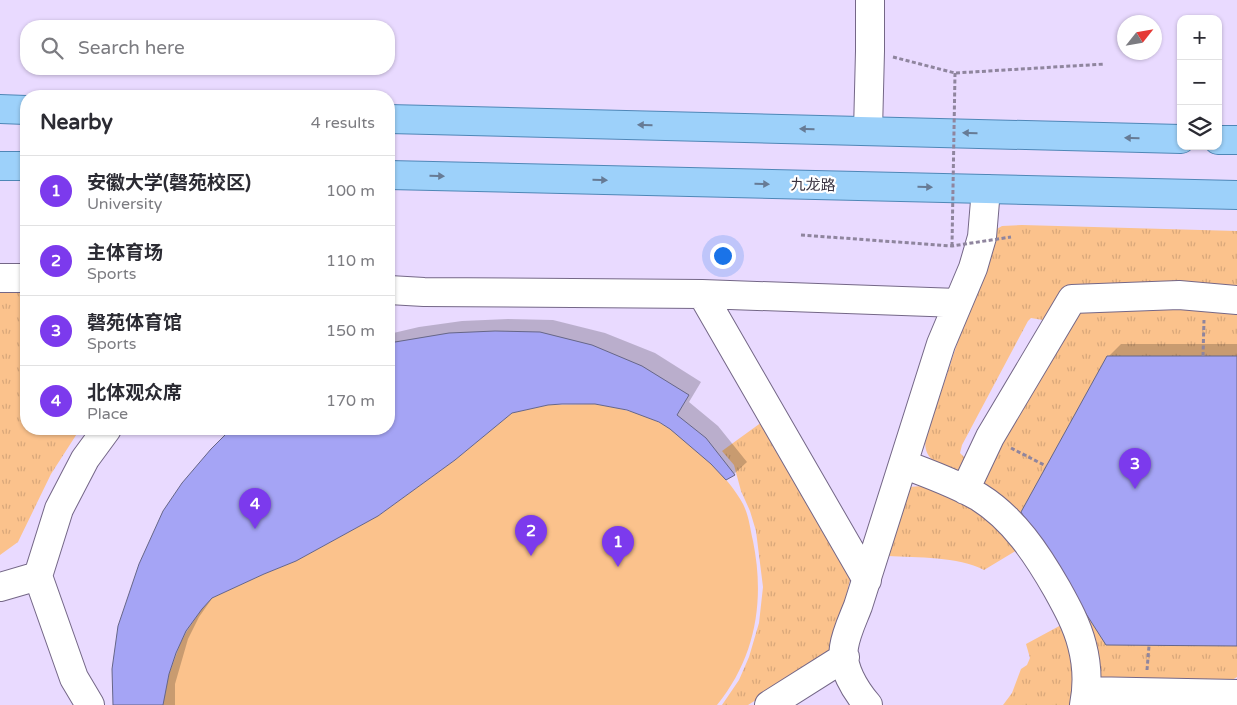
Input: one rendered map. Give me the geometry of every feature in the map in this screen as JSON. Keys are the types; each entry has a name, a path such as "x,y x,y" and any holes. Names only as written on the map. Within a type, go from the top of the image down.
{"main road":[{"path":"0,109 20,110"},
{"path":"395,119 1177,139"},
{"path":"1222,140 1237,140"},
{"path":"0,166 20,166"},
{"name":"九龙路","path":"395,175 1237,195"}],"street":[{"path":"868,131 870,0"},
{"path":"868,705 853,684 845,658 846,640 867,580 941,344 973,268 982,237 986,189"},
{"path":"0,278 20,278"},
{"path":"395,290 702,294 958,303"},
{"path":"702,294 867,580"},
{"path":"965,490 990,437 1072,299 1179,295 1237,300"},
{"path":"90,705 74,678 38,576 59,509 85,459 103,435"},
{"path":"903,464 955,484 980,498 1003,514 1032,548 1072,617 1082,643 1087,672 1085,698 1237,694"},
{"path":"0,587 38,576"},
{"path":"769,705 845,658"}],"path":[{"path":"884,55 955,74 1105,64"},
{"path":"952,246 955,74"},
{"path":"801,236 952,246 1011,237"},
{"path":"1203,356 1206,297"},
{"path":"990,437 1046,466"}],"green space":[{"path":"1002,226 1237,231 1237,289 1080,284 1068,287 1047,319 1031,318 1028,321 962,445 960,453 965,458 962,473 941,465 930,458 925,445 926,437 995,230"},
{"path":"0,290 20,290 20,435 76,435 51,474 18,542 0,555"},
{"path":"1079,307 1237,308 1237,677 1191,705 1089,705 1096,662 980,485 1010,427"},
{"path":"595,404 636,413 670,429 694,448 718,471 743,504 753,541 758,585 757,606 749,648 730,687 717,705 162,705 169,674 181,642 202,609 212,598 296,561 378,516 455,460 512,413 548,405"},
{"path":"762,422 852,572 834,645 829,655 748,705 722,705 739,680 749,657 759,623 763,587 756,531 750,511 741,491 734,465 722,451"},
{"path":"922,486 972,506 1019,549 984,570 974,565 950,560 888,556 909,487"},
{"path":"1063,624 1069,641 1076,705 1003,705 1012,693 1021,669 1027,665 1030,658 1026,644"}],"building":[{"path":"540,332 592,345 642,366 689,395 677,415 706,438 735,475 726,480 711,464 670,429 659,422 627,410 595,404 562,404 512,413 455,460 378,516 296,561 212,598 186,631 169,674 163,705 113,705 112,669 118,626 139,564 163,511 182,483 211,449 225,435 395,435 395,342 449,333"},
{"path":"1107,356 1237,356 1237,646 1106,645 1021,512"}],"place":[{"name":"磬苑体育馆","path":"1135,489"},
{"name":"北体观众席","path":"255,529"},
{"name":"主体育场","path":"531,556"},
{"name":"安徽大学(磬苑校区)","path":"618,567"}]}
